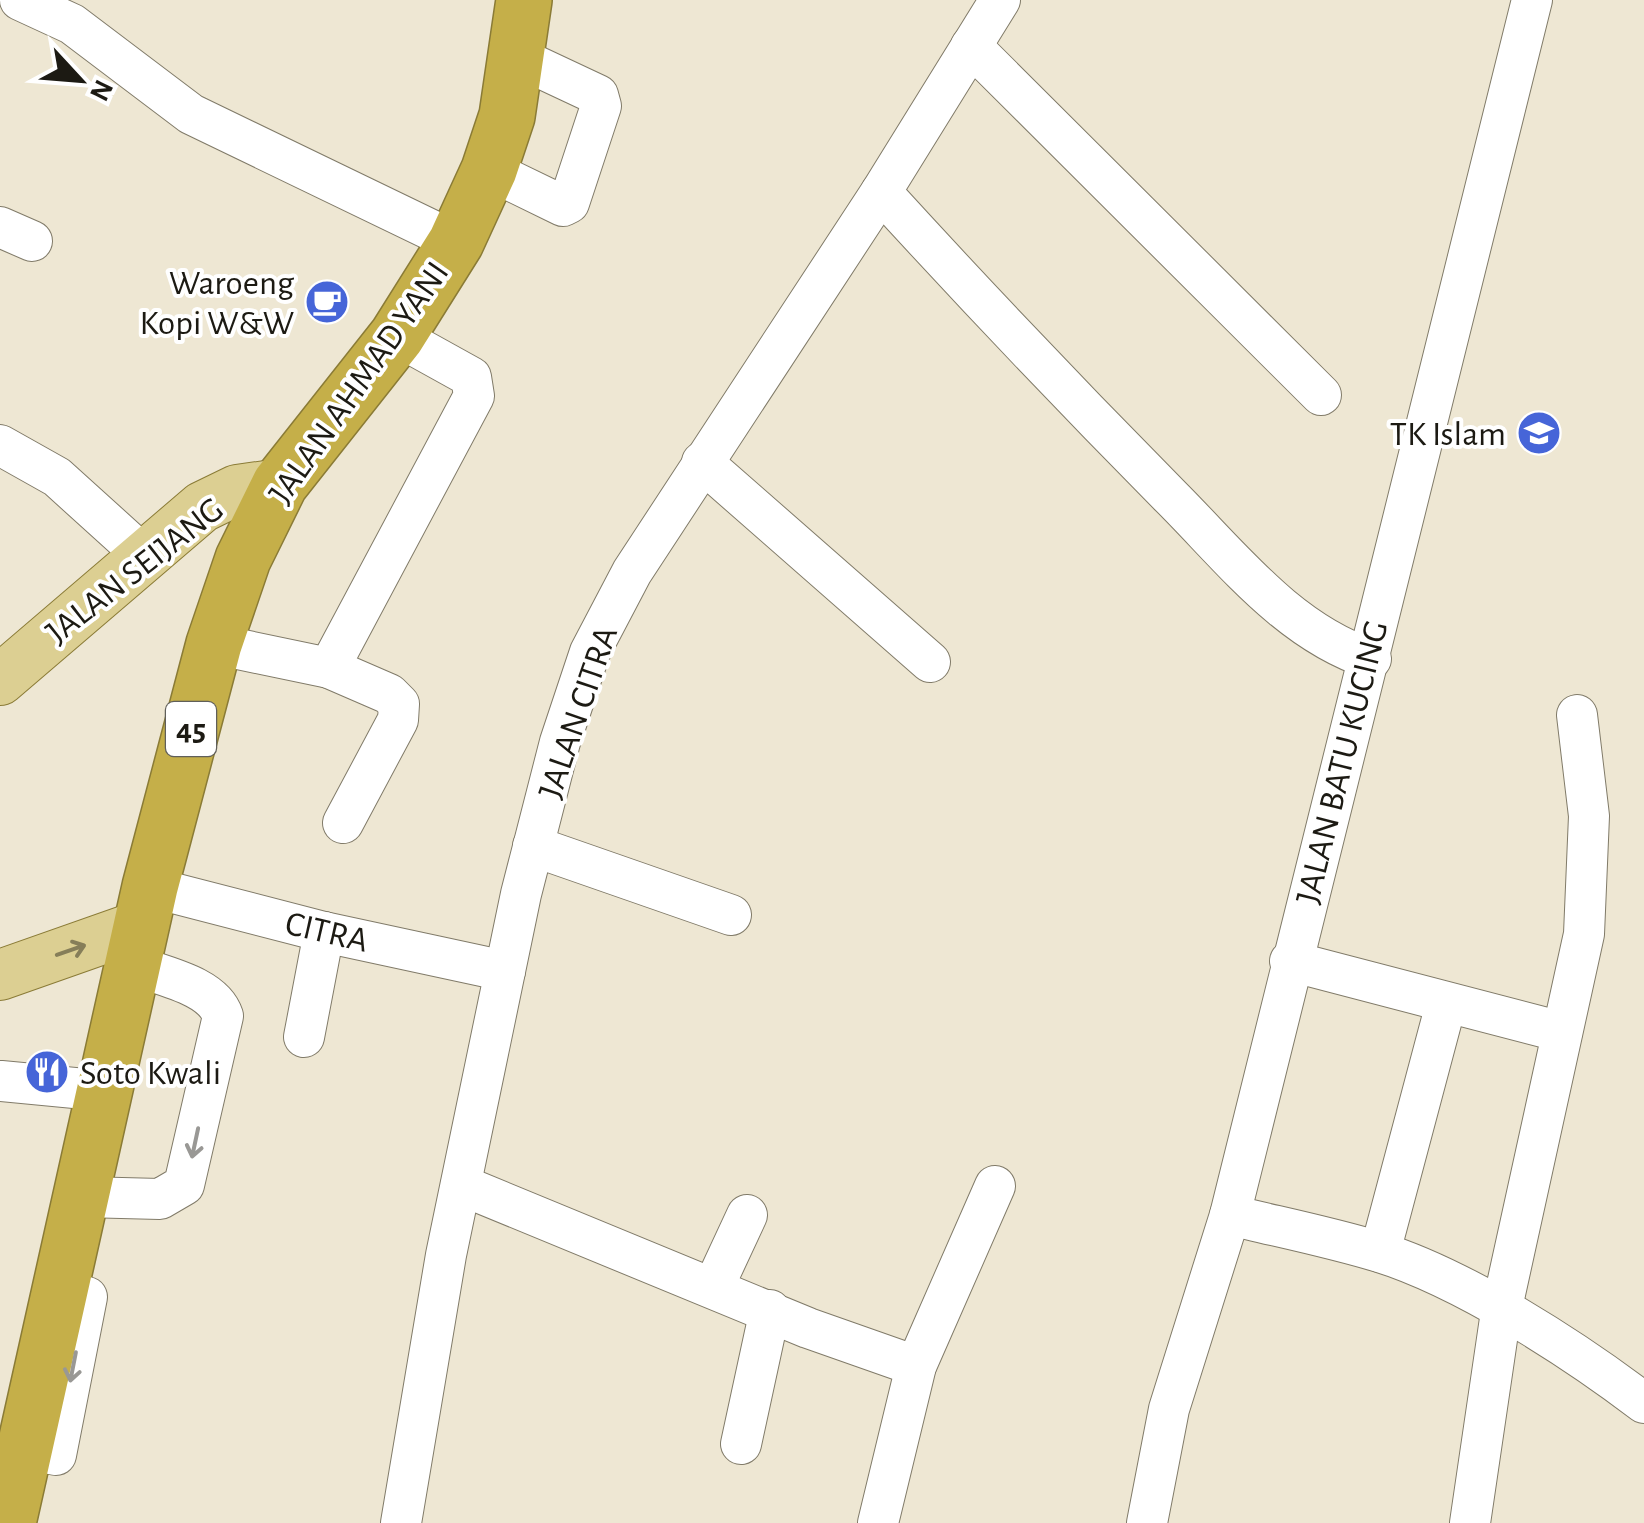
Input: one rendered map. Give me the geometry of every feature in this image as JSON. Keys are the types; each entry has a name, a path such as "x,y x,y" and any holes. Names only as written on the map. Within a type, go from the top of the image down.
{"highway":[{"name":"JALAN AHMAD YANI","path":"8,1523 142,926 214,644 242,559 280,484 397,336 456,242 489,170 506,116 524,0"}],"main road":[{"name":"JALAN SEIJANG","path":"0,680 142,554 202,507 237,490 280,484"},
{"path":"0,975 142,926"}],"street":[{"path":"20,0 72,24 191,114 456,242"},
{"name":"JALAN CITRA","path":"400,1523 461,1184 505,971 533,846 590,652 632,572 881,192 1000,0"},
{"name":"JALAN BATU KUCING","path":"1147,1523 1169,1409 1230,1215 1290,961 1371,659 1532,0"},
{"path":"970,46 1320,394"},
{"path":"489,170 564,206 573,194 602,106 598,95 517,56"},
{"path":"881,192 1034,360 1288,613 1341,650 1371,659"},
{"path":"328,668 474,396 471,376 397,336"},
{"path":"0,444 58,478 142,554"},
{"path":"702,462 930,662"},
{"path":"214,644 328,668 389,694 399,704 398,720 344,823"},
{"path":"1470,1523 1500,1312 1584,934 1590,816 1577,715"},
{"path":"533,846 731,916"},
{"path":"83,1197 160,1200 184,1185 223,1016 220,1006 142,926"},
{"name":"CITRA","path":"142,926 324,932 505,971"},
{"path":"304,1037 324,932"},
{"path":"1290,961 1562,1032"},
{"path":"1380,1252 1446,1004"},
{"path":"1,1081 106,1091"},
{"path":"461,1184 808,1328 916,1366"},
{"path":"878,1523 916,1366 995,1186"},
{"path":"714,1286 747,1215"},
{"path":"1230,1215 1380,1252 1461,1286 1600,1370 1644,1403"},
{"path":"741,1444 770,1310"}],"place":[{"name":"Waroeng Kopi W&W","path":"327,302"},
{"name":"TK Islam","path":"1539,433"},
{"name":"Soto Kwali","path":"47,1072"}]}
